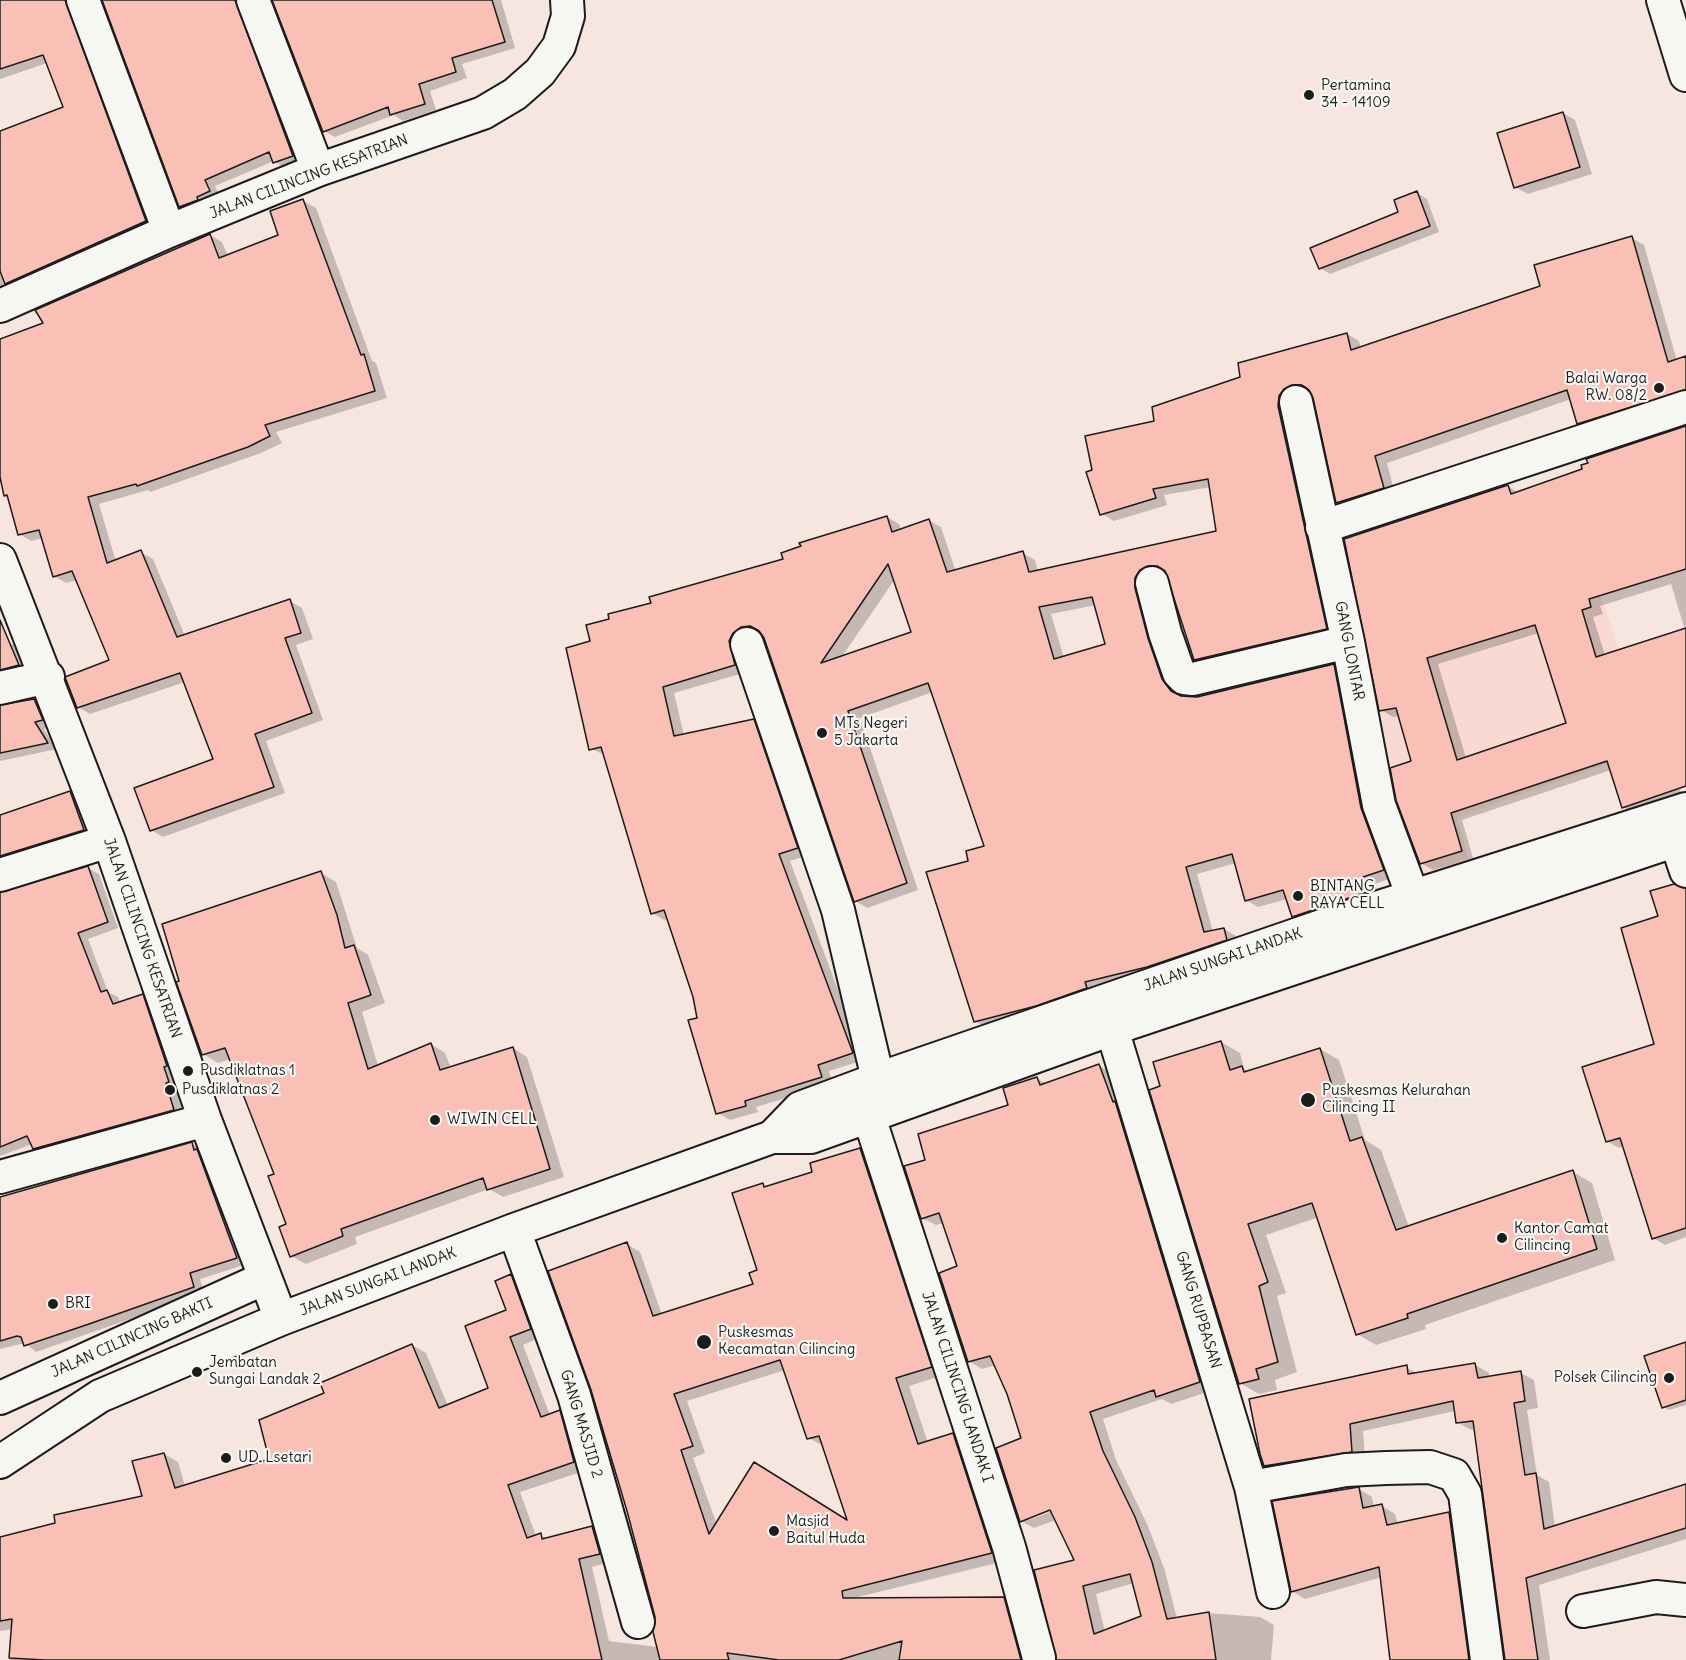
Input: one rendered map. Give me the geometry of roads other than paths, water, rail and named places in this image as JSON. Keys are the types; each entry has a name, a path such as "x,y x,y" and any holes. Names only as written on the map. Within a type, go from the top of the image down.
{"street":[{"path":"83,0 169,231"},
{"path":"252,0 318,170"},
{"name":"JALAN CILINCING KESATRIAN","path":"0,305 169,231 318,170 483,113 515,94 540,72 559,46 568,16 567,0"},
{"path":"1663,0 1686,75"},
{"name":"GANG LONTAR","path":"1296,402 1348,642 1379,805 1413,897"},
{"path":"1322,527 1686,407"},
{"name":"JALAN CILINCING KESATRIAN","path":"0,560 48,677 109,841 205,1120 281,1319"},
{"path":"1152,583 1165,633 1179,673 1184,678 1193,679 1348,642"},
{"path":"747,644 838,910 878,1078"},
{"path":"0,688 48,677"},
{"name":"JALAN SUNGAI LANDAK","path":"772,1137 800,1108 878,1078 1291,937 1686,809"},
{"path":"1681,839 1686,870"},
{"name":"JALAN SUNGAI LANDAK","path":"0,1462 100,1396 281,1319 514,1230 772,1137 812,1137 1112,1029 1681,839"},
{"path":"0,875 109,841"},
{"path":"1291,937 1300,967"},
{"name":"GANG RUPBASAN","path":"1112,1029 1251,1487 1273,1593"},
{"name":"JALAN CILINCING LANDAK I","path":"869,1117 1009,1547 1039,1658"},
{"path":"0,1177 205,1120"},
{"name":"GANG MASJID 2","path":"514,1230 574,1395 638,1622"},
{"name":"JALAN CILINCING BAKTI","path":"0,1398 265,1278"},
{"path":"1251,1487 1346,1470 1430,1467 1454,1475 1465,1494 1487,1660"},
{"path":"1583,1611 1656,1597 1686,1600"}],"place":[{"name":"Pertamina 34 - 14109","path":"1309,95"},
{"name":"Balai Warga RW. 08/2","path":"1659,388"},
{"name":"MTs Negeri 5 Jakarta","path":"822,733"},
{"name":"BINTANG RAYA CELL","path":"1298,896"},
{"name":"Pusdiklatnas 1","path":"188,1071"},
{"name":"Pusdiklatnas 2","path":"170,1090"},
{"name":"Puskesmas Kelurahan Cilincing II","path":"1308,1100"},
{"name":"WIWIN CELL","path":"435,1120"},
{"name":"Kantor Camat Cilincing","path":"1502,1238"},
{"name":"BRI","path":"53,1304"},
{"name":"Puskesmas Kecamatan Cilincing","path":"704,1342"},
{"name":"Jembatan Sungai Landak 2","path":"197,1372"},
{"name":"Polsek Cilincing","path":"1669,1378"},
{"name":"UD. Lsetari","path":"226,1458"},
{"name":"Masjid Baitul Huda","path":"774,1531"}]}
